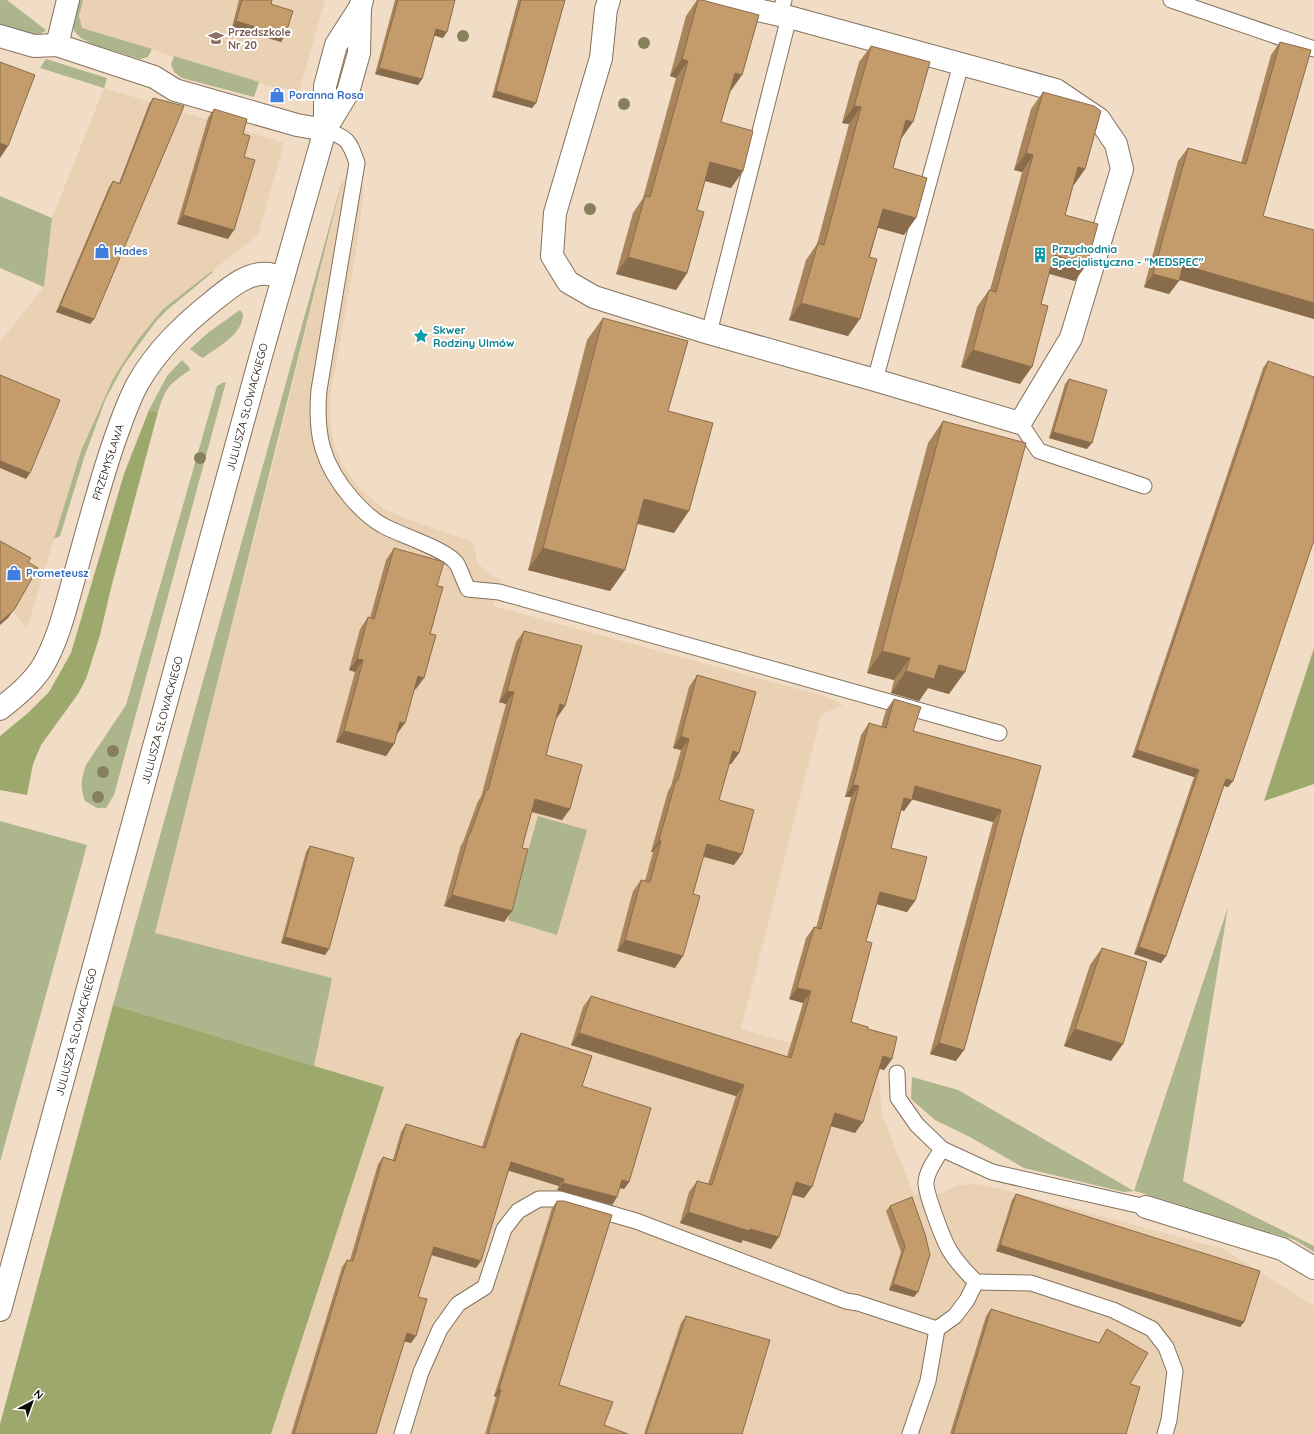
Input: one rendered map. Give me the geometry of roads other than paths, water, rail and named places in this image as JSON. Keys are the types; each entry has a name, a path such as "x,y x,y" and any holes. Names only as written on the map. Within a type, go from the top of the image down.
{"street":[{"path":"57,46 68,0"},
{"path":"609,0 606,9 601,58 555,213 552,256 568,282 594,297 709,333 1020,423 1071,338 1122,168 1116,144 1099,119 1056,90 961,64 784,11 712,0"},
{"name":"JULIUSZA SŁOWACKIEGO","path":"0,1306 325,130 348,92 358,53 361,4"},
{"path":"0,36 34,46 57,46 154,77 175,90 297,125 325,130"},
{"name":"PRZEMYSŁAWA","path":"0,709 23,690 41,669 53,643 70,594 106,463 126,408 138,384 154,358 198,313 222,294 248,277 268,274 284,278"},
{"path":"1146,1207 1282,1249 1314,1268"}],"lane":[{"path":"1171,0 1314,49"},
{"path":"709,333 784,11"},
{"path":"875,380 961,64"},
{"path":"325,130 340,135 350,143 357,163 319,390 318,418 323,451 330,468 340,484 358,506 381,525 442,552 456,563 468,589 498,592 999,733"},
{"path":"1020,423 1040,451 1144,486"},
{"path":"897,1073 898,1098 917,1125 942,1149 992,1172 1146,1207"},
{"path":"942,1149 930,1169 926,1182 928,1196 949,1250 961,1267 976,1282 1031,1284 1113,1310 1152,1329 1166,1347 1175,1371 1169,1420 1165,1434"},
{"path":"402,1434 421,1372 440,1329 458,1304 485,1287 504,1229 518,1211 539,1199 560,1199 636,1221 846,1301 858,1303 937,1329"},
{"path":"910,1434 928,1381 937,1329 955,1316 967,1300 976,1282"}],"place":[{"name":"Przedszkole Nr 20","path":"216,38"},
{"name":"Poranna Rosa","path":"277,95"},
{"name":"Hades","path":"102,251"},
{"name":"Przychodnia Specjalistyczna - \"MEDSPEC\"","path":"1040,255"},
{"name":"Skwer Rodziny Ulmów","path":"421,336"},
{"name":"Prometeusz","path":"14,573"}]}
